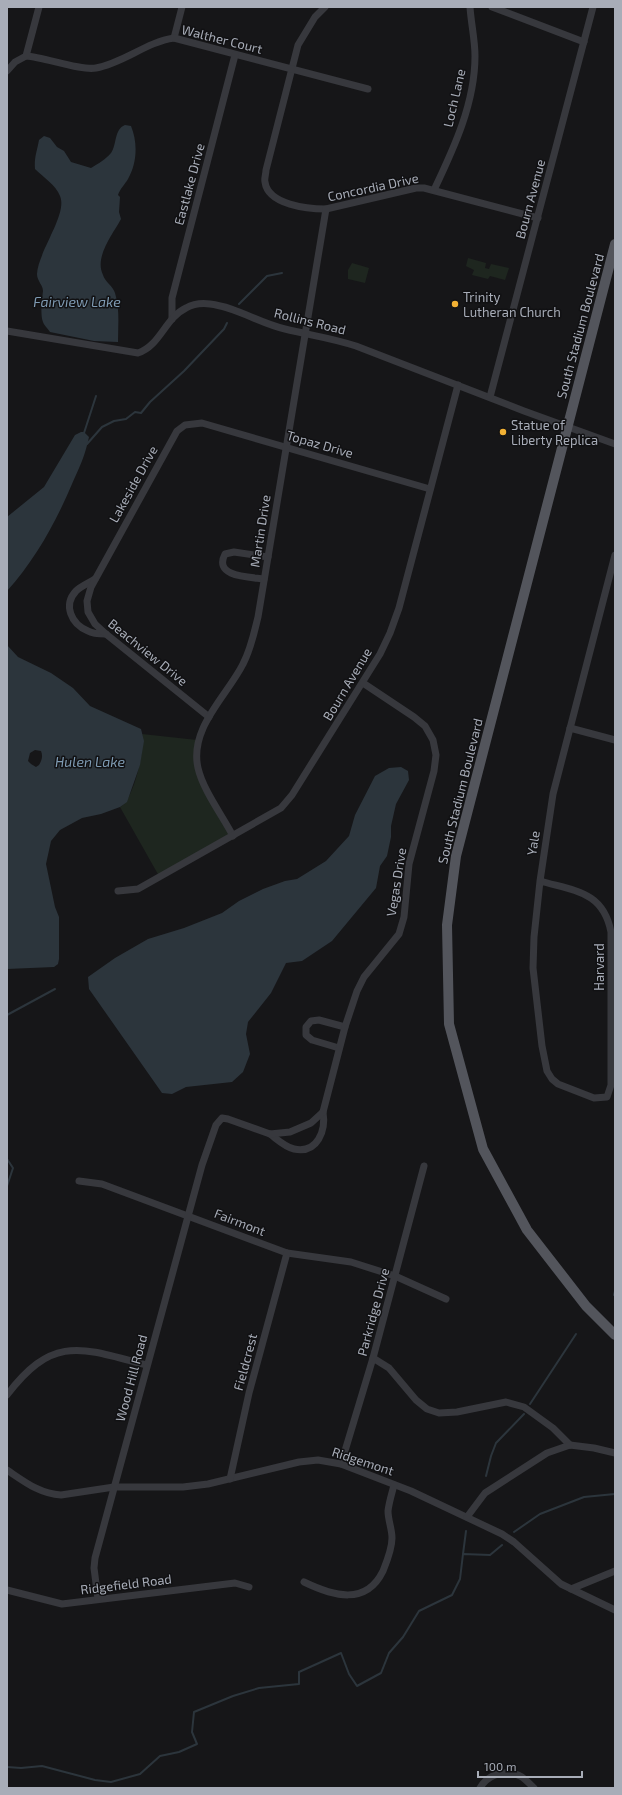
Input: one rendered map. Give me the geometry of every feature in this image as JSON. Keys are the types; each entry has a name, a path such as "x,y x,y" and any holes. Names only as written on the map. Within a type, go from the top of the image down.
{"main road":[{"name":"South Stadium Boulevard","path":"615,244 566,427 456,856 447,925 449,1024 483,1149 527,1230 586,1306 615,1335"}],"street":[{"path":"7,71 15,62 26,56 39,7"},
{"path":"174,38 182,7"},
{"name":"Concordia Drive","path":"325,7 303,34 291,69 266,170 265,182 268,191 277,200 313,209 326,209 416,188 434,190 538,218"},
{"name":"Loch Lane","path":"434,190 454,148 473,82 475,55 470,7"},
{"path":"492,7 584,42"},
{"name":"Bourn Avenue","path":"490,397 593,7"},
{"name":"Walther Court","path":"26,56 94,69 113,64 160,41 174,38 368,89"},
{"name":"Eastlake Drive","path":"172,319 172,298 235,55"},
{"name":"Martin Drive","path":"233,836 203,782 198,768 196,754 199,739 210,717 243,664 250,648 258,617 326,209"},
{"name":"Rollins Road","path":"7,330 138,353 146,351 152,346 172,319 185,308 196,304 207,303 219,305 284,329 341,341 566,427 615,444"},
{"name":"Bourn Avenue","path":"118,891 138,889 281,808 292,795 363,683 390,633 399,608 458,385"},
{"name":"Topaz Drive","path":"202,423 286,446 430,489"},
{"name":"Lakeside Drive","path":"96,576 177,431 185,425 202,423"},
{"path":"264,579 231,574 226,571 222,560 225,554 234,552 268,557"},
{"name":"Yale","path":"607,1097 594,1098 558,1084 552,1079 547,1071 542,1046 533,968 534,937 540,881 553,794 615,555"},
{"path":"96,576 77,590 71,599 69,609 72,618 80,627 89,632 106,634"},
{"name":"Beachview Drive","path":"96,576 88,601 88,612 96,624 106,634 210,717"},
{"name":"Vegas Drive","path":"270,1134 283,1144 294,1149 303,1149 318,1141 323,1132 324,1123 322,1112 345,1027 357,991 364,976 399,934 404,917 409,864 434,771 436,755 433,740 425,726 363,683"},
{"path":"570,728 615,740"},
{"name":"Harvard","path":"540,881 590,897 598,902 609,921 611,932 611,1078 610,1092 607,1097"},
{"path":"339,1048 312,1040 306,1035 306,1027 310,1021 319,1020 345,1027"},
{"path":"270,1134 290,1132 311,1123 322,1112"},
{"name":"Wood Hill Road","path":"98,1599 94,1568 114,1487 146,1365 202,1165 216,1125 222,1118 228,1119 270,1134"},
{"name":"Parkridge Drive","path":"341,1464 373,1358 424,1166"},
{"name":"Fairmont","path":"79,1181 102,1184 287,1253 350,1262 395,1276 446,1299"},
{"name":"Fieldcrest","path":"230,1479 249,1393 287,1253"},
{"path":"7,1395 31,1368 58,1352 90,1350 146,1365"},
{"path":"373,1358 389,1368 416,1400 427,1408 439,1413 457,1412 506,1402 524,1407 553,1428 570,1445"},
{"path":"467,1517 485,1493 547,1453 570,1445 594,1448 615,1453"},
{"name":"Ridgemont","path":"7,1470 35,1488 53,1494 71,1494 114,1487 183,1487 230,1479 309,1460 341,1464 394,1484 467,1517 514,1542 561,1584 615,1610"},
{"path":"304,1582 318,1589 334,1593 354,1595 362,1594 378,1581 391,1548 392,1537 388,1512 394,1484"},
{"path":"571,1589 615,1571"},
{"name":"Ridgefield Road","path":"7,1590 62,1604 235,1583 249,1587"},
{"path":"480,1788 495,1774 506,1773 521,1776 534,1788"}],"shaded area":[{"path":"468,258 486,263 485,268 489,269 491,264 509,268 505,280 490,276 488,279 472,275 474,270 466,266"},
{"path":"352,263 369,268 365,283 348,279 348,270"},
{"path":"142,734 197,740 197,768 232,835 159,876 120,807 130,795 134,785 142,751"}],"water":[{"name":"Fairview Lake","path":"125,125 131,126 135,139 135,160 131,173 118,195 120,197 119,212 121,219 109,239 101,261 101,268 104,277 114,291 117,299 118,342 94,341 50,332 42,319 43,291 37,274 42,255 57,223 61,204 60,196 56,188 35,169 35,158 39,140 44,136 50,138 57,147 64,151 71,162 91,168 104,160 111,153 119,130"},
{"path":"84,432 89,437 82,461 66,498 36,554 7,591 7,517 44,487 75,435"},
{"name":"Hulen Lake","path":"7,645 18,657 51,673 73,688 90,706 141,729 144,741 140,765 127,802 120,807 101,814 82,818 60,830 51,841 46,864 55,907 59,917 58,964 54,967 7,969","holes":["35,750 41,751 41,760 39,765 36,767 28,761 30,753"]},
{"path":"401,767 408,771 409,780 396,804 387,856 380,866 376,888 332,941 302,961 286,963 271,993 248,1022 246,1034 250,1054 243,1072 232,1082 186,1087 172,1094 162,1093 89,989 88,977 115,958 148,939 184,928 222,913 239,901 263,889 285,881 297,879 326,861 349,836 355,815 375,776 389,768"}],"waterway":[{"path":"239,304 267,276 282,273"},
{"path":"87,444 102,427 114,421 126,419 135,412 141,413 150,402 184,371 224,329 227,323"},
{"path":"84,433 96,396"},
{"path":"7,1015 55,989"},
{"path":"7,1159 13,1168 7,1186"},
{"path":"614,1295 615,1291"},
{"path":"530,1404 576,1334"},
{"path":"486,1476 496,1443 524,1414"},
{"path":"514,1532 540,1514 584,1497 615,1494"},
{"path":"463,1554 466,1531"},
{"path":"7,1767 21,1768 42,1766 95,1780 111,1782 140,1774 160,1756 179,1752 197,1744 192,1732 194,1712 233,1696 259,1688 299,1684 299,1672 341,1653 349,1674 357,1686 381,1673 389,1653 403,1637 419,1611 452,1595 460,1579 463,1554 490,1555 502,1545"}],"place":[{"name":"Trinity Lutheran Church","path":"455,304"},
{"name":"Statue of Liberty Replica","path":"503,432"}]}
